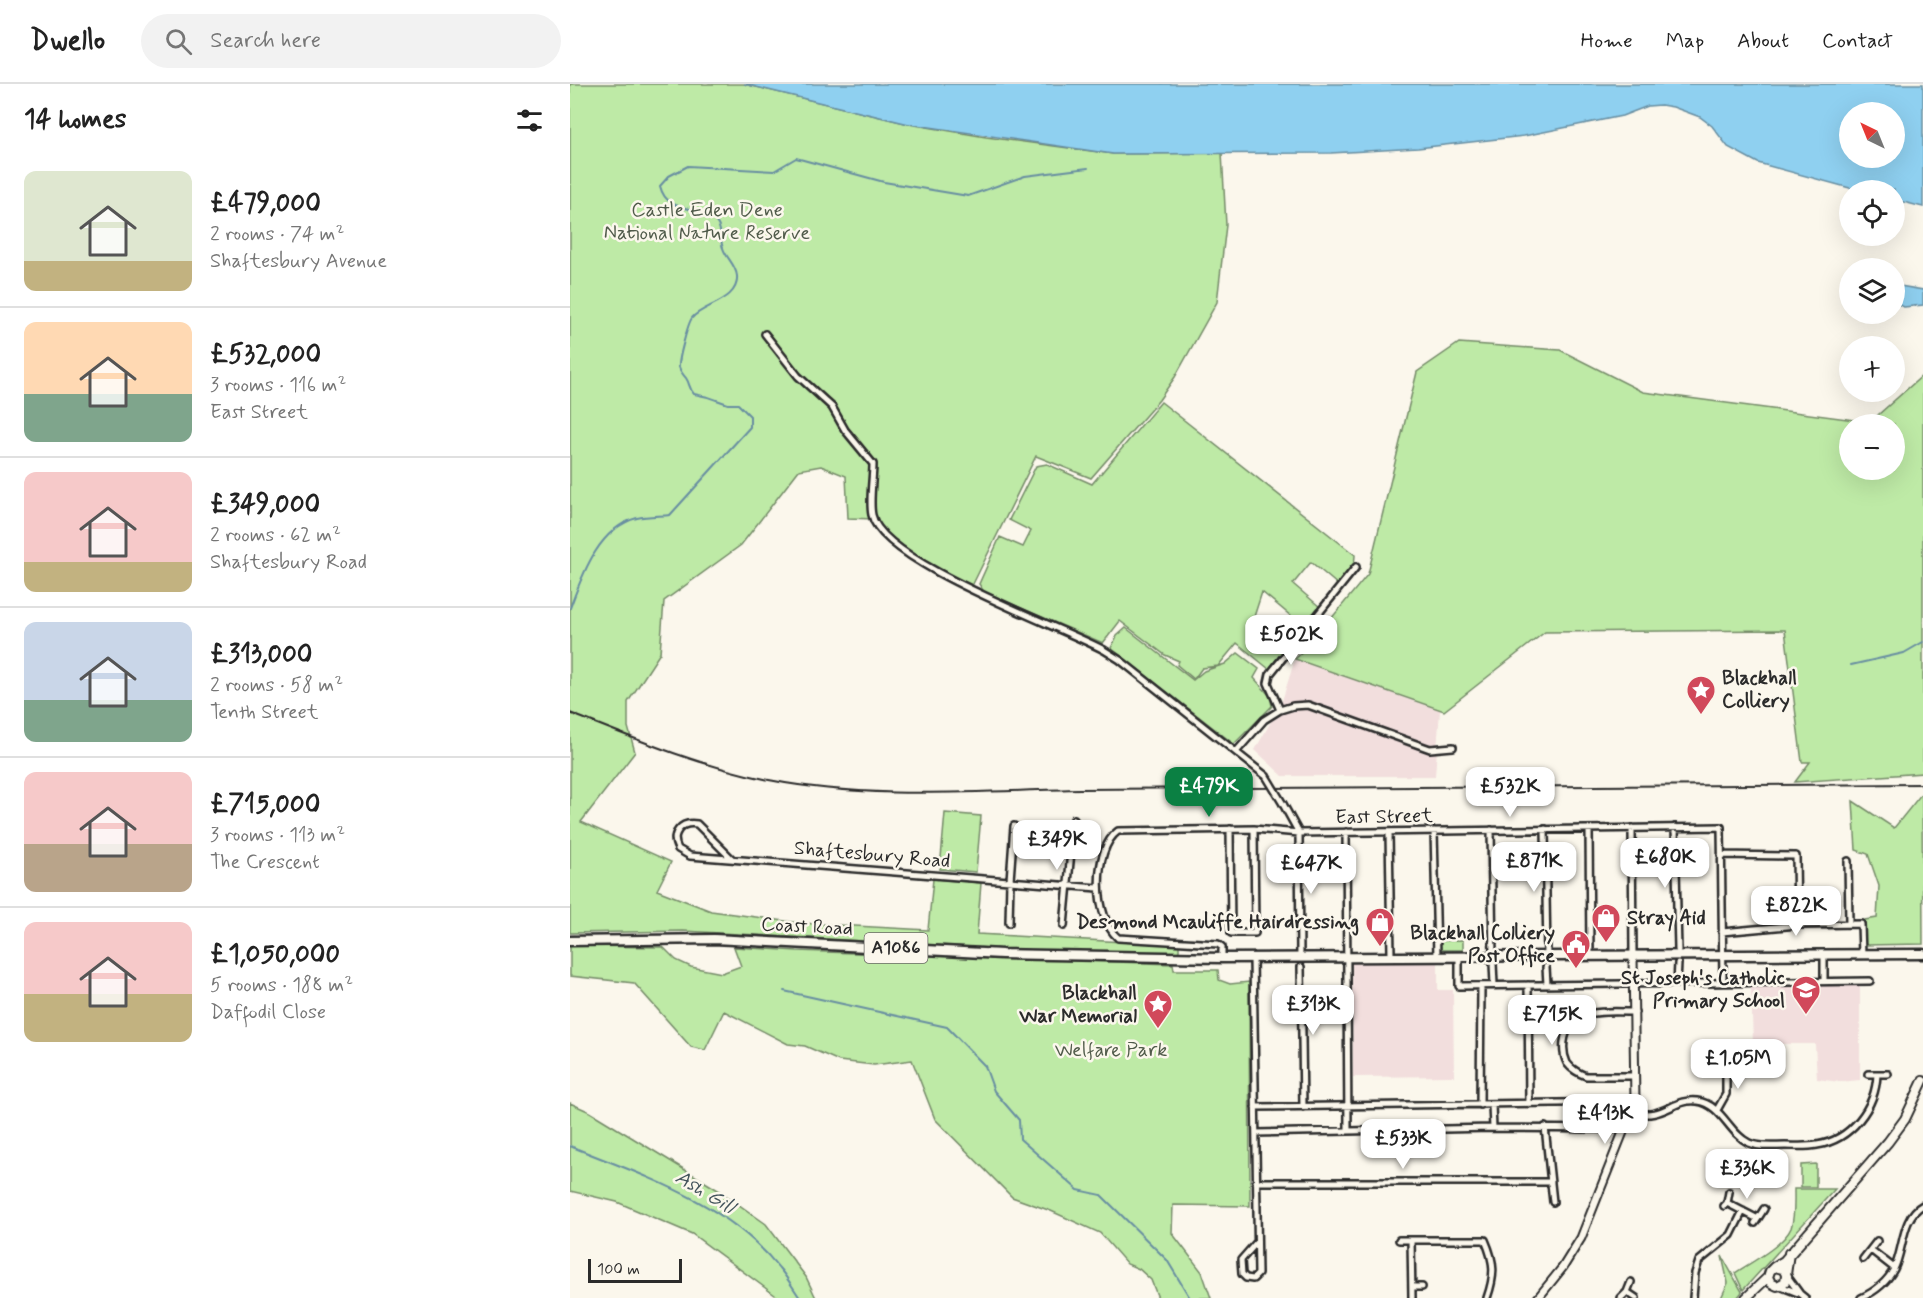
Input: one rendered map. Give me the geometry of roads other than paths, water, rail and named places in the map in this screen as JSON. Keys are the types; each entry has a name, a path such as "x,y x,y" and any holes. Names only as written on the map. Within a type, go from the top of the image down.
{"main road":[{"name":"Coast Road","path":"570,941 714,939 1002,954 1222,958"},
{"name":"A1086","path":"1222,958 1300,962 1390,956 1459,956 1493,960 1590,956 1923,954"},
{"path":"1748,1296 1768,1277 1770,1271 1784,1261 1888,1142 1905,1119 1923,1081"},
{"path":"1748,1296 1785,1282 1790,1252"},
{"path":"1774,1268 1783,1269 1787,1276"},
{"path":"1768,1277 1777,1285"}],"street":[{"path":"765,334 798,376 832,407 845,430 873,464 872,516 884,536 906,553 973,592 1104,650 1266,776 1299,833 1303,1107"},
{"path":"1280,710 1268,683 1270,674 1356,567"},
{"path":"1236,752 1264,720 1280,710 1308,705 1430,749 1453,747"},
{"path":"1064,926 1074,819"},
{"name":"Shaftesbury Road","path":"732,859 697,824 691,823 678,829 675,840 680,852 690,855 732,859 906,873 1010,880 1098,888"},
{"path":"1010,923 1014,826"},
{"path":"1675,827 1678,950"},
{"name":"East Street","path":"1098,888 1105,850 1112,836 1118,831 1254,829 1299,833 1721,827 1721,855"},
{"path":"1538,1298 1563,1267 1581,1238 1635,1102 1632,828"},
{"path":"1230,829 1231,933 1255,933 1254,829"},
{"path":"1545,829 1547,957"},
{"path":"1589,829 1590,956"},
{"path":"1491,830 1494,985"},
{"path":"1434,831 1437,956"},
{"path":"1346,832 1348,1130"},
{"path":"1389,832 1390,956"},
{"path":"1723,982 1721,855 1796,856 1797,925"},
{"path":"1848,861 1849,924"},
{"path":"1098,888 1103,914 1111,932 1118,938 1212,942 1222,947 1222,958"},
{"path":"1722,932 1797,925 1862,924 1862,955"},
{"path":"1824,955 1824,981"},
{"path":"1459,956 1459,986 1870,981"},
{"path":"1253,958 1258,1274 1253,1279 1246,1278 1242,1274 1241,1260 1256,1243"},
{"path":"1677,983 1678,963"},
{"path":"1546,967 1547,984"},
{"path":"1528,985 1529,1104"},
{"path":"1480,1105 1481,986"},
{"path":"1635,1012 1580,1016 1569,1026 1563,1044 1568,1064 1586,1076 1635,1076"},
{"path":"1717,1110 1726,1094 1726,1060"},
{"path":"1868,1074 1888,1074"},
{"path":"1632,1112 1651,1116 1684,1102 1697,1101 1717,1110 1734,1133 1752,1145 1816,1146 1843,1135 1854,1126 1872,1100 1877,1088 1877,1074"},
{"path":"1255,1107 1635,1102"},
{"path":"1492,1105 1493,1128"},
{"path":"1256,1133 1493,1128 1625,1129"},
{"path":"1545,1128 1553,1202"},
{"path":"1256,1182 1551,1182"},
{"path":"1729,1192 1725,1205 1743,1211 1756,1220 1764,1209"},
{"path":"1862,1298 1871,1296 1894,1268 1910,1218 1923,1205"},
{"path":"1693,1298 1697,1265 1702,1257 1731,1235 1743,1211"},
{"path":"1399,1240 1485,1240 1492,1255 1494,1277 1487,1298"},
{"path":"1411,1240 1412,1298"},
{"path":"1863,1259 1877,1241"},
{"path":"1871,1250 1894,1268"},
{"path":"1787,1276 1805,1298"},
{"path":"1621,1298 1627,1292 1631,1282"},
{"path":"1777,1285 1800,1294"},
{"path":"1412,1287 1422,1287"},
{"path":"1627,1292 1636,1298"}],"water":[{"path":"744,84 1923,84 1923,207 1905,202 1905,180 1839,180 1839,185 1758,163 1728,147 1712,126 1700,117 1661,105 1648,106 1622,116 1524,136 1418,148 1331,153 1113,154 909,124"},
{"path":"1905,287 1923,290 1923,305 1905,307"}],"waterway":[{"path":"570,608 586,568 602,542 623,523 637,518 670,515 750,427 750,416 738,404 728,404 694,394 679,369 692,318 727,297 736,284 737,276 723,248 718,225 712,218 704,213 678,206 664,196 660,186 669,176 688,166 774,171 796,158 884,182 968,196 1025,176 1088,168"},
{"path":"1851,665 1904,653 1923,642"},
{"path":"784,991 947,1027 985,1066 994,1091 1019,1120 1020,1139 1078,1190 1101,1195 1167,1260 1190,1298"},
{"name":"Ash Gill","path":"570,1146 655,1180 710,1208 758,1245 782,1271 800,1298"}],"railway":[{"path":"570,713 668,751 743,774 807,786 846,790 924,793 1080,789 1923,784"}],"place":[{"name":"Blackhall Colliery","path":"1701,716"},
{"name":"Stray Aid","path":"1606,944"},
{"name":"Desmond Mcauliffe Hairdressing","path":"1380,948"},
{"name":"Blackhall Colliery Post Office","path":"1576,970"},
{"name":"St Joseph's Catholic Primary School","path":"1806,1016"},
{"name":"Blackhall War Memorial","path":"1158,1030"}],"park label":[{"name":"Castle Eden Dene National Nature Reserve","path":"707,222"},
{"name":"Welfare Park","path":"1111,1050"}]}
